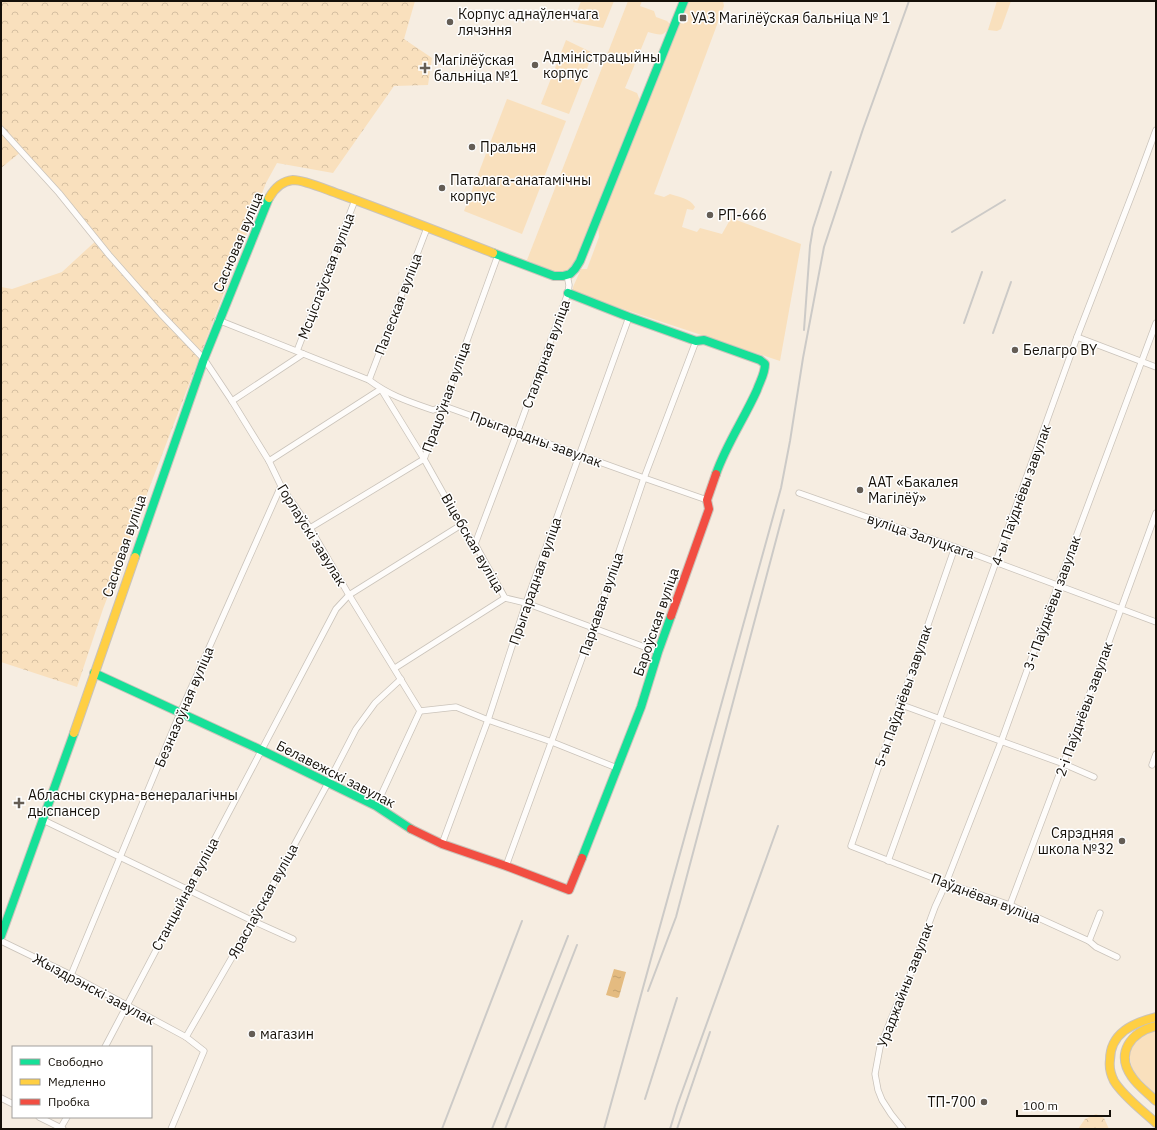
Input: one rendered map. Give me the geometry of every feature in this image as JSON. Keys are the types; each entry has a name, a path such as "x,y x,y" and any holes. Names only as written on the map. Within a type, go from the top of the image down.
{"main road":[{"path":"355,200 554,276 560,277 567,275 574,270 580,261 684,1"},
{"name":"Сасновая вуліца","path":"1,936 218,320 270,196 276,188 294,180 304,182 355,200"},
{"path":"568,293 696,341"},
{"name":"Бароўская вуліца","path":"569,890 641,707 658,652 709,509 707,500 721,460 751,403 765,371 765,364 760,360 704,340 696,341"},
{"name":"Белавежскі завулак","path":"94,673 261,750 376,806 407,827 442,844 569,890"},
{"path":"1156,1017 1129,1026 1119,1035 1113,1044 1109,1064 1114,1080 1129,1099 1156,1123"},
{"path":"1156,1026 1142,1031 1130,1040 1124,1054 1124,1062 1132,1078 1156,1100"}],"street":[{"name":"Горлаўскі завулак","path":"1,129 59,193 109,255 161,314 204,359 269,461 282,486 310,528 349,596 395,668 420,711"},
{"name":"4-ы Паўднёвы завулак","path":"888,861 1077,337 1156,130"},
{"name":"Мсціслаўская вуліца","path":"300,353 355,200"},
{"name":"Палеская вуліца","path":"369,380 427,228"},
{"name":"Працоўная вуліца","path":"310,528 424,459 498,255"},
{"name":"Сталярная вуліца","path":"475,544 568,293 569,286 567,275"},
{"name":"Прыгарадная вуліца","path":"442,844 488,720 526,603 629,317"},
{"path":"218,320 369,380"},
{"name":"3-і Паўднёвы завулак","path":"946,883 1001,742 1156,323"},
{"path":"1077,337 1156,367"},
{"name":"Паркавая вуліца","path":"506,866 593,628 644,478 696,341"},
{"path":"232,401 300,353"},
{"name":"Прыгарадны завулак","path":"369,380 381,389 393,395 433,410 444,406 707,500"},
{"path":"269,461 381,389"},
{"name":"Віцебская вуліца","path":"381,389 424,459 461,525 475,544 505,598 526,603 658,652"},
{"name":"Безназоўная вуліца","path":"71,975 180,713 282,486"},
{"name":"вуліца Залуцкага","path":"799,493 955,547 1058,585 1120,610 1156,622"},
{"name":"2-і Паўднёвы завулак","path":"1010,905 1064,764 1155,516"},
{"path":"349,596 461,525"},
{"name":"5-ы Паўднёвы завулак","path":"851,846 899,704 955,547"},
{"name":"Станцыйная вуліца","path":"106,1046 336,609 349,596"},
{"path":"395,668 505,598"},
{"name":"Яраслаўская вуліца","path":"186,1037 253,921 356,730 375,703 401,679"},
{"path":"899,704 939,720 1064,764 1094,777"},
{"path":"376,806 420,711 456,707 488,720 552,742 617,768"},
{"path":"1152,765 1156,754"},
{"path":"43,820 120,858 293,939"},
{"name":"Паўднёвая вуліца","path":"851,846 946,883 1010,905 1089,941 1096,947 1117,957"},
{"name":"Ураджайны завулак","path":"903,1129 882,1100 878,1090 875,1074 883,1040 907,983 935,907 946,883"},
{"path":"1089,941 1100,913"},
{"name":"Жыздрэнскі завулак","path":"1,940 71,975 186,1037"},
{"path":"172,1129 204,1051 186,1037"},
{"path":"1,1098 12,1104"},
{"path":"40,1118 61,1129 66,1118"}],"green space":[{"path":"1,1 415,1 404,39 432,58 428,85 394,86 333,173 277,163 266,183 103,609 77,687 1,662 1,287 12,289 62,272 99,238 22,151 1,168"},
{"path":"581,1 614,1 603,28 573,22"},
{"path":"628,1 642,1 640,6 654,11 656,17 667,21 670,24 666,32 662,34 648,32 625,88 637,93 639,98 638,103 576,260 564,271 555,272 527,260"},
{"path":"689,1 723,1 724,6 654,194 664,197 670,194 687,200 693,204 695,207 693,210 687,209 682,227 697,232 700,228 722,234 731,218 801,244 780,361 581,295 573,290 581,269 587,269 599,237 598,225 680,23 684,24 687,16 685,12"},
{"path":"997,1 1011,1 1001,29 997,31 988,30"},
{"path":"566,40 593,53 569,114 541,104"},
{"path":"507,99 566,121 522,234 464,211"},
{"path":"1156,1028 1156,1095 1133,1072 1129,1054 1133,1043 1139,1036"},
{"path":"1096,1114 1104,1118 1109,1129 1078,1129 1085,1119"}],"water":[{"path":"614,969 626,972 619,997 617,998 606,995"}],"railway":[{"path":"604,1129 781,488 824,247 863,129 909,1"},
{"path":"804,330 810,246 813,228 831,172"},
{"path":"952,232 1005,200"},
{"path":"964,323 982,272"},
{"path":"993,333 1011,282"},
{"path":"648,991 676,917 784,510"},
{"path":"670,1129 778,826"},
{"path":"442,1129 522,921"},
{"path":"492,1129 568,936"},
{"path":"505,1129 577,945"},
{"path":"645,1099 677,998"},
{"path":"677,1129 710,1032"}],"traffic: fast":[{"path":"493,253 554,276 570,274 575,269 580,261 684,1"},
{"path":"135,557 204,359 269,198"},
{"path":"568,293 696,341 704,340 760,360 765,364 757,390 720,463 716,474"},
{"path":"582,858 641,707 671,616"},
{"path":"94,673 261,750 376,806 411,829"},
{"path":"1,936 74,733"}],"traffic: slow":[{"path":"269,198 273,192 285,182 298,180 378,208 493,253"},
{"path":"74,733 135,557"},
{"path":"1156,1017 1139,1022 1118,1036 1111,1051 1110,1063 1112,1076 1118,1087 1156,1123"},
{"path":"1156,1026 1139,1033 1133,1038 1128,1045 1125,1060 1127,1068 1134,1080 1156,1101"}],"traffic: jam":[{"path":"671,616 709,509 707,500 716,474"},
{"path":"411,829 442,844 569,890 582,858"}],"place":[{"name":"УАЗ Магілёўская бальніца № 1","path":"683,18"},
{"name":"Корпус аднаўленчага лячэння","path":"450,22"},
{"name":"Адміністрацыйны корпус","path":"535,65"},
{"name":"Магілёўская бальніца №1","path":"425,68"},
{"name":"Пральня","path":"472,147"},
{"name":"Паталага-анатамічны корпус","path":"442,188"},
{"name":"РП-666","path":"710,215"},
{"name":"Белагро BY","path":"1015,350"},
{"name":"ААТ «Бакалея Магілёў»","path":"860,490"},
{"name":"Абласны скурна-венералагічны дыспансер","path":"19,803"},
{"name":"Сярэдняя школа №32","path":"1122,841"},
{"name":"магазин","path":"252,1034"},
{"name":"ТП-700","path":"984,1102"}]}
